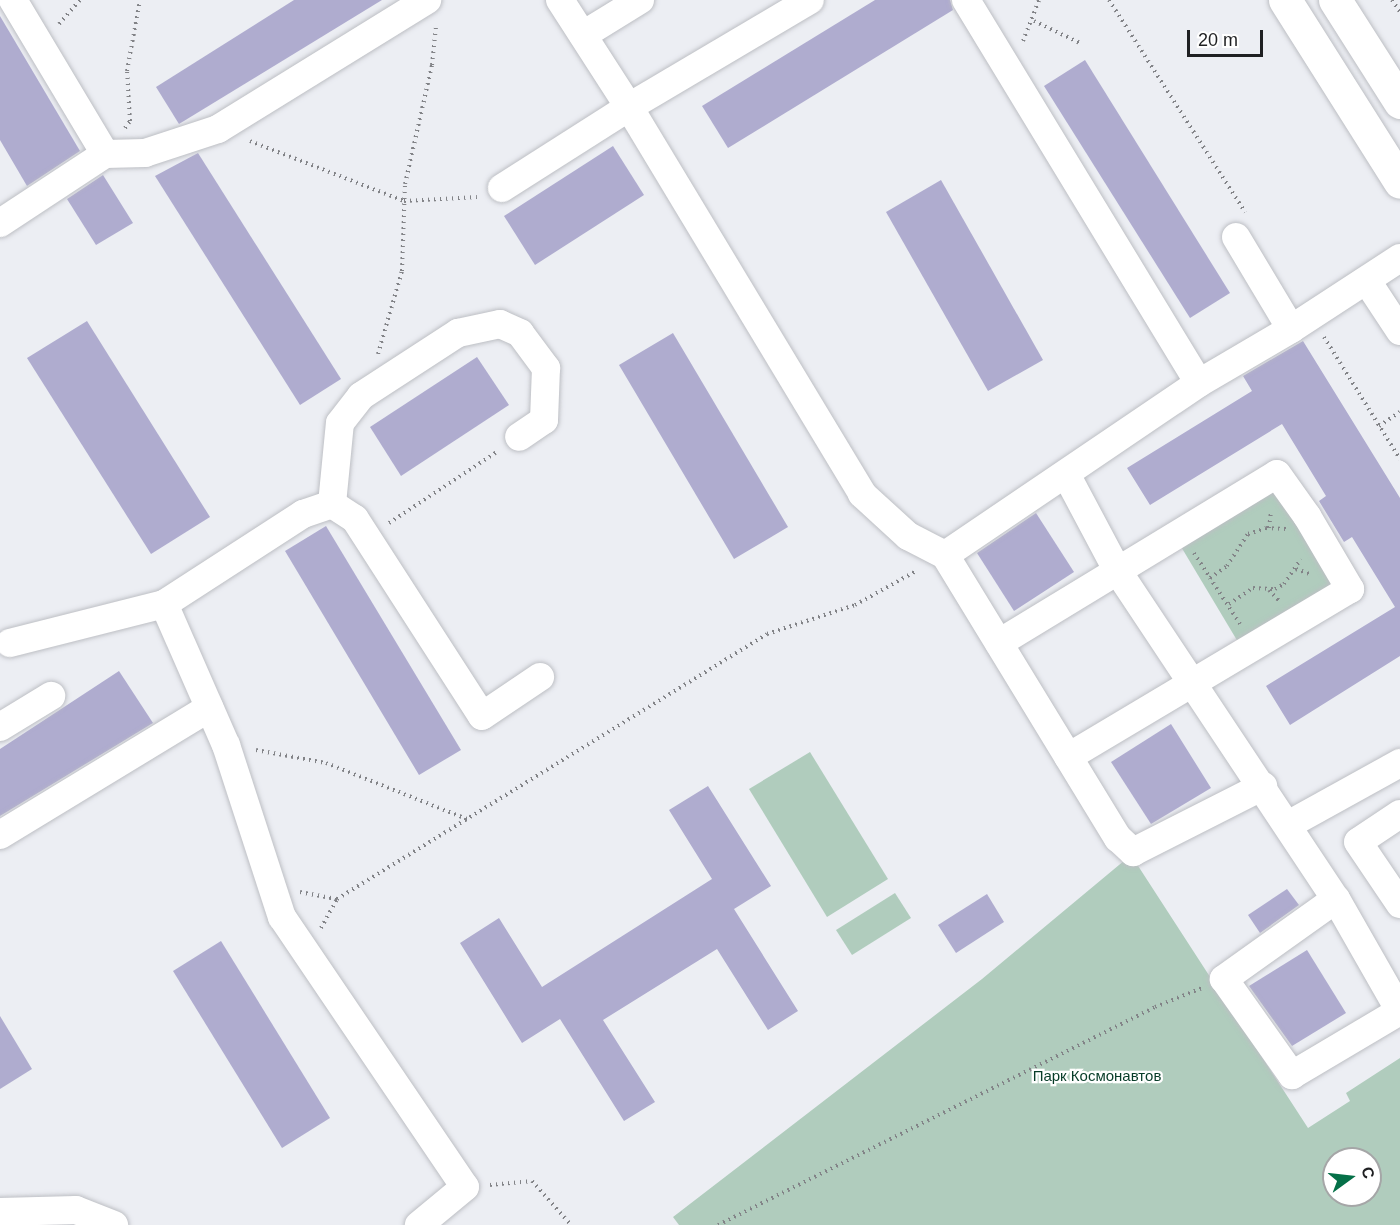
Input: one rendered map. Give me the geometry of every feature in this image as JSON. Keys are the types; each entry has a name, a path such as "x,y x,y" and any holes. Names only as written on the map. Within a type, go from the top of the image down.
{"main road":[{"path":"1285,0 1400,182"},
{"path":"1335,0 1400,102"}],"lane":[{"path":"13,0 105,154"},
{"path":"560,0 629,107 862,494 900,530 945,555 1118,838 1133,852 1263,786"},
{"path":"583,36 640,0"},
{"path":"502,188 629,107 810,0"},
{"path":"966,0 1199,383"},
{"path":"0,223 105,154 145,153 218,129 432,11"},
{"path":"1236,237 1292,329"},
{"path":"945,555 1199,383 1292,329 1400,258"},
{"path":"1367,281 1400,331"},
{"path":"332,504 340,423 367,392 458,333 500,324 520,333 546,368 544,420 519,437"},
{"path":"1066,474 1118,570 1336,899 1400,1011 1292,1075 1224,979 1336,899"},
{"path":"999,643 1277,474 1307,516 1350,589 1068,757"},
{"path":"332,504 355,519 482,716 540,676"},
{"path":"3,639 164,604 303,514 332,504"},
{"path":"164,604 226,745 278,906 306,955 465,1187 419,1225"},
{"path":"0,727 51,696"},
{"path":"0,835 209,708"},
{"path":"1288,825 1400,763"},
{"path":"1400,814 1358,842 1400,904"},
{"path":"0,1212 76,1210 114,1225"}],"path":[{"path":"105,154 130,121 127,71 140,0"},
{"path":"1008,68 1034,21 1039,0"},
{"path":"1392,0 1400,12"},
{"path":"367,392 402,271 405,184 432,65 432,11"},
{"path":"1034,21 1082,44"},
{"path":"218,129 405,201 487,197 502,188"},
{"path":"1380,426 1400,412"},
{"path":"367,537 519,437"},
{"path":"1307,516 1282,531 1266,528 1248,534 1227,566 1210,578 1229,604 1253,588 1275,589 1284,584 1301,558 1323,544"},
{"path":"306,955 337,899 767,634 855,606 945,555"},
{"path":"226,745 326,763 468,819"},
{"path":"718,1225 1155,1006 1224,979"},
{"path":"465,1187 532,1181 572,1225"}],"green space":[{"path":"1267,491 1279,494 1333,577 1328,592 1241,647 1180,545"},
{"path":"810,752 888,879 827,917 749,789"},
{"name":"Парк Космонавтов","path":"1131,855 1308,1128 1350,1101 1346,1093 1400,1058 1400,1225 679,1225 673,1217 982,979"},
{"path":"895,893 911,918 852,955 836,930"}],"building":[{"path":"294,0 382,0 179,124 156,87"},
{"path":"875,0 950,0 953,10 728,148 702,106"},
{"path":"0,16 80,151 27,186 0,140"},
{"path":"1085,60 1230,293 1190,318 1044,86"},
{"path":"613,146 644,195 535,265 504,216"},
{"path":"198,153 341,379 300,405 155,176"},
{"path":"103,175 133,223 96,245 67,199"},
{"path":"941,180 1043,360 988,391 886,212"},
{"path":"87,321 210,517 151,554 27,358"},
{"path":"673,333 788,527 734,559 619,365"},
{"path":"1303,341 1400,498 1400,656 1290,725 1266,686 1395,607 1352,537 1344,542 1319,501 1326,496 1282,424 1150,505 1127,468 1252,391 1243,376"},
{"path":"477,357 509,405 401,476 370,427"},
{"path":"1036,513 1074,572 1014,611 977,553"},
{"path":"326,526 461,750 419,775 285,551"},
{"path":"119,671 153,723 0,816 0,749"},
{"path":"1171,724 1211,788 1151,824 1111,762"},
{"path":"708,786 771,886 734,909 798,1011 768,1030 717,949 603,1020 655,1102 624,1121 560,1019 522,1043 460,943 499,918 542,987 712,879 669,810"},
{"path":"1287,889 1299,905 1260,933 1248,915"},
{"path":"987,894 1004,922 956,953 938,925"},
{"path":"221,941 330,1118 282,1148 173,971"},
{"path":"1307,950 1346,1013 1292,1046 1249,986"},
{"path":"0,1016 32,1069 0,1089"}]}
